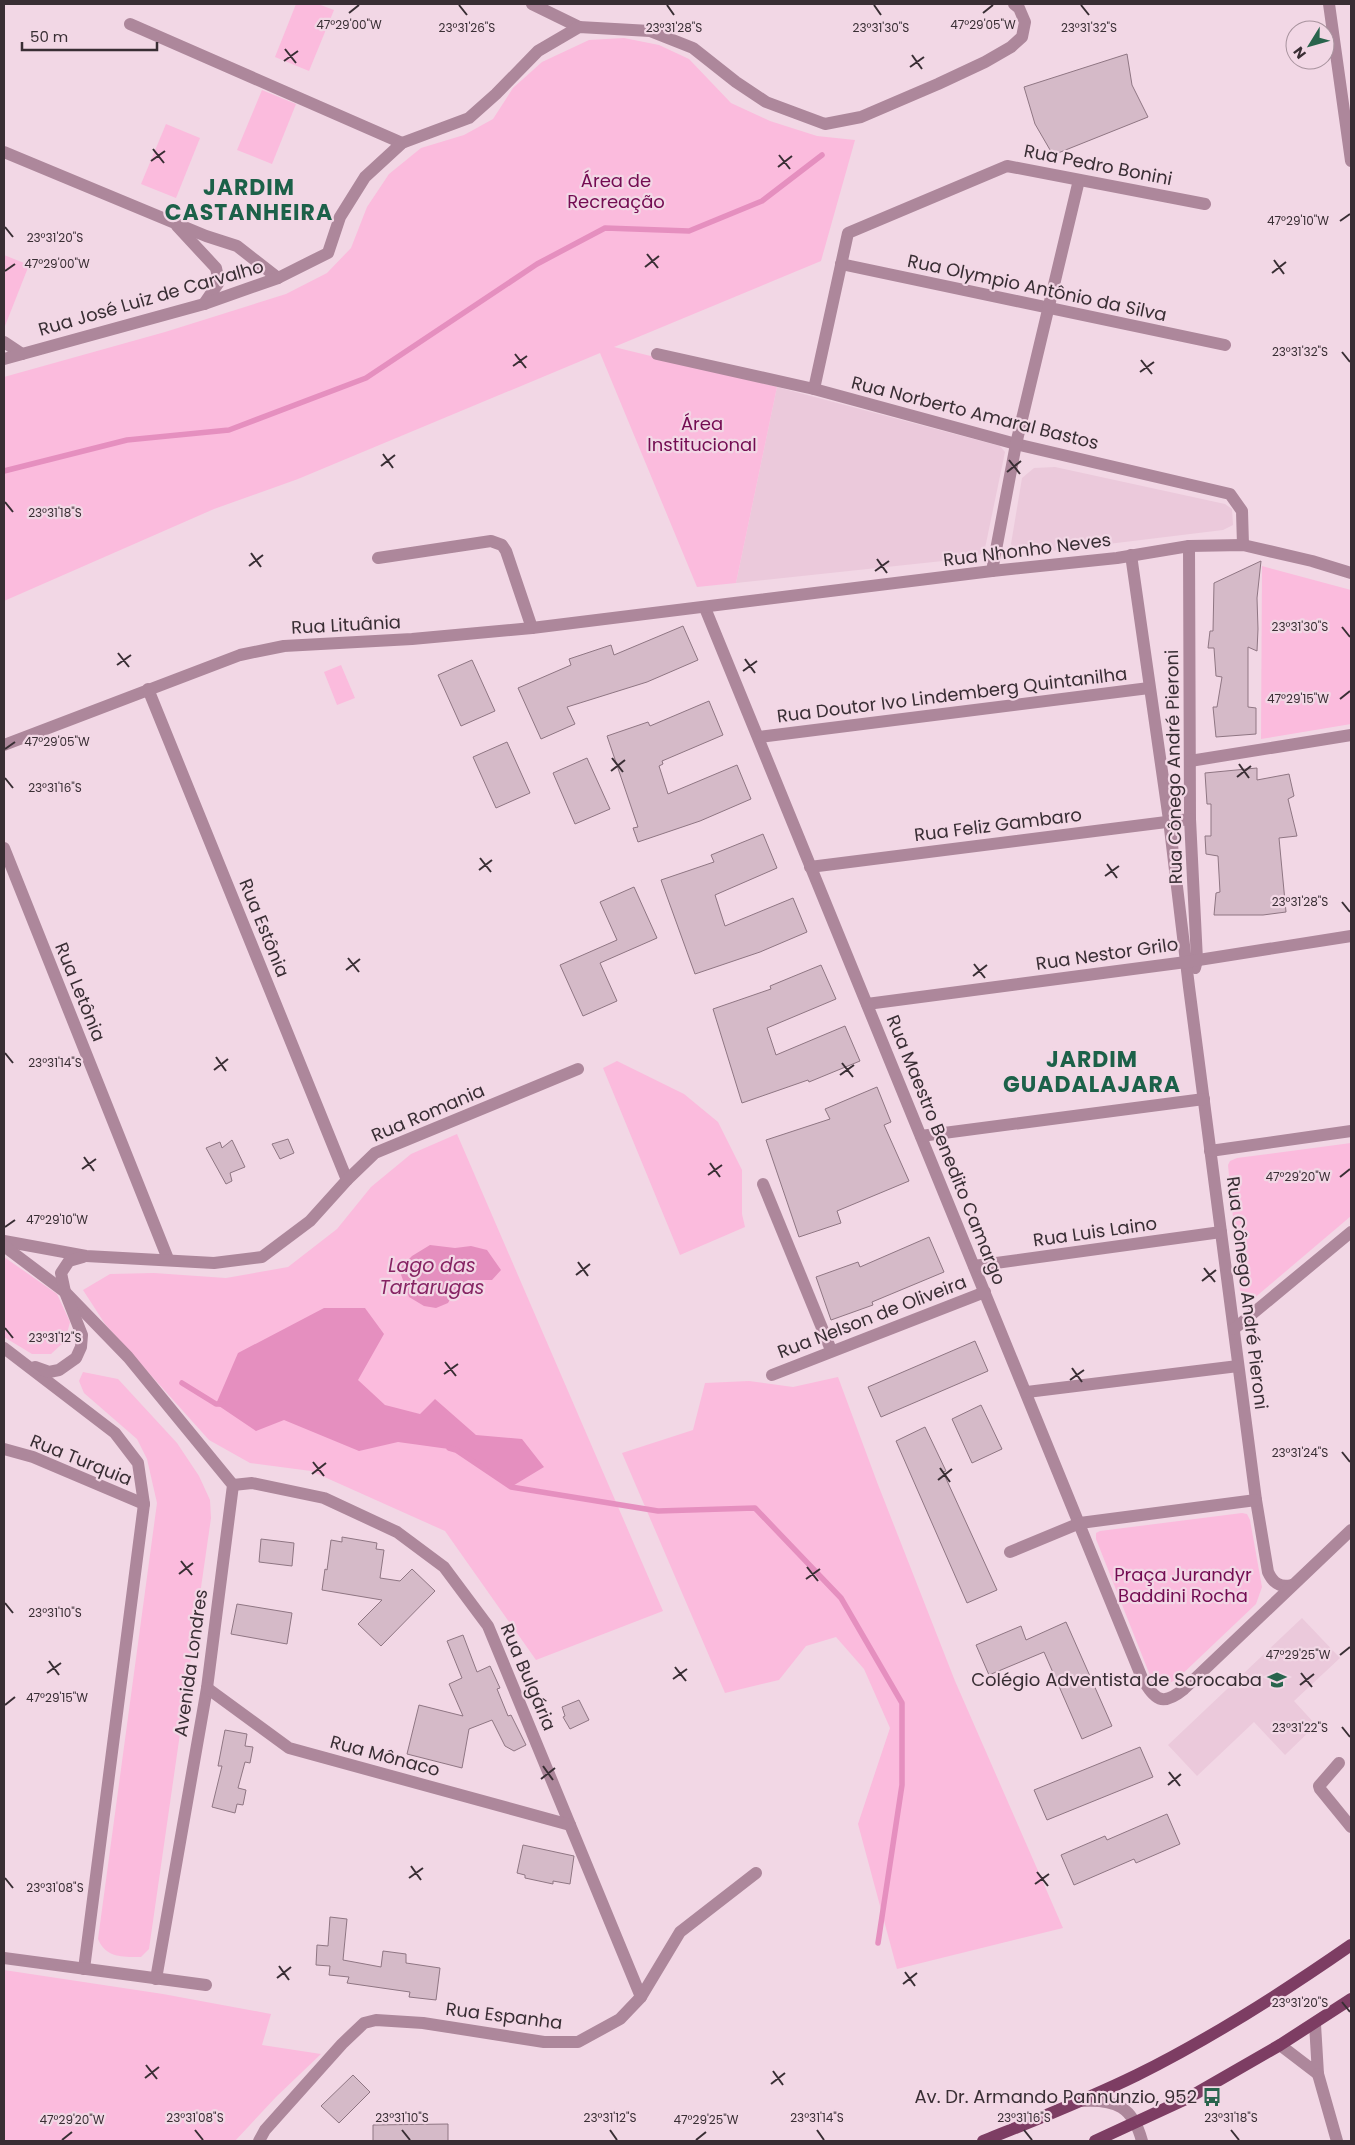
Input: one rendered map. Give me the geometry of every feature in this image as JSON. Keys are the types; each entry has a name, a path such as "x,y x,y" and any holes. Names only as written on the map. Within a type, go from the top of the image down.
{"main road":[{"path":"983,2141 1082,2101 1204,2040 1277,1997 1351,1946"},
{"path":"1095,2141 1188,2098 1315,2024 1351,1999"}],"street":[{"path":"532,4 580,27 650,31 693,48 736,82 766,102 825,124 861,117 954,76 1011,47 1022,37 1025,22 1019,8 1014,4"},
{"path":"1329,4 1351,161"},
{"path":"130,24 402,144"},
{"name":"Rua José Luiz de Carvalho","path":"4,359 204,304 278,278 328,253 340,217 365,177 402,144 469,118 496,94 538,51 580,27"},
{"path":"4,152 176,224 237,246 278,278"},
{"name":"Rua Pedro Bonini","path":"841,264 848,233 1007,166 1043,171 1079,180 1205,204"},
{"path":"992,571 1016,444 1079,180"},
{"path":"176,224 216,268 219,282 204,304"},
{"path":"814,389 841,264"},
{"name":"Rua Olympio Antônio da Silva","path":"841,264 1225,346"},
{"path":"4,342 22,354"},
{"name":"Rua Norberto Amaral Bastos","path":"657,354 814,389 1016,444 1230,494 1242,511 1243,545"},
{"path":"378,558 491,541 497,542 506,551 532,628"},
{"name":"Rua Nhonho Neves","path":"705,608 1131,555 1189,546 1243,545 1312,561 1351,573"},
{"name":"Rua Cônego André Pieroni","path":"1189,546 1192,961 1189,987 1256,1500 1268,1572 1271,1579 1277,1584 1285,1587 1292,1585"},
{"name":"Rua Cônego André Pieroni","path":"1131,555 1149,688 1192,961"},
{"name":"Rua Lituânia","path":"4,745 240,655 284,646 412,639 532,628 705,608"},
{"name":"Rua Maestro Benedito Camargo","path":"705,608 760,737 810,867 1027,1392 1142,1678 1152,1696 1161,1700 1172,1698 1184,1689 1292,1585"},
{"name":"Rua Doutor Ivo Lindemberg Quintanilha","path":"760,737 1149,688"},
{"name":"Rua Estônia","path":"148,689 347,1180"},
{"path":"1190,761 1351,735"},
{"name":"Rua Feliz Gambaro","path":"810,867 1169,820 1190,819"},
{"name":"Rua Letônia","path":"4,848 168,1259"},
{"name":"Rua Nestor Grilo","path":"867,1004 1192,961 1351,936"},
{"name":"Rua Romania","path":"4,1240 86,1256 214,1263 262,1256 310,1221 374,1153 578,1069"},
{"path":"921,1136 1204,1099"},
{"path":"1210,1151 1351,1131"},
{"path":"763,1184 831,1350"},
{"name":"Rua Luis Laino","path":"974,1266 1221,1232"},
{"path":"1234,1329 1351,1232"},
{"path":"4,1246 65,1292 128,1357 233,1485"},
{"name":"Rua Romania","path":"65,1292 61,1273 69,1260 86,1256"},
{"path":"25,1363 49,1372 59,1370 76,1358 81,1347 82,1335 65,1292"},
{"name":"Rua Nelson de Oliveira","path":"772,1375 831,1350 985,1292"},
{"path":"4,1348 116,1433 138,1463 144,1504 84,1969"},
{"path":"1027,1392 1238,1366"},
{"name":"Rua Turquia","path":"4,1449 32,1457 144,1504"},
{"name":"Rua Bulgária","path":"233,1485 252,1483 324,1498 396,1532 444,1567 488,1626 641,1997"},
{"name":"Avenida Londres","path":"156,1979 207,1688 233,1485"},
{"path":"1010,1552 1080,1523 1256,1500"},
{"path":"1292,1585 1351,1530"},
{"name":"Rua Mônaco","path":"207,1688 289,1748 570,1825"},
{"path":"1339,1763 1319,1786 1351,1827"},
{"name":"Rua Espanha","path":"259,2141 265,2130 342,2044 364,2024 376,2020 423,2023 544,2042 578,2042 620,2019 641,1997 680,1932 756,1873"},
{"path":"4,1958 206,1985"},
{"path":"1315,2024 1318,2074 1337,2141"},
{"path":"1280,2045 1318,2074"},
{"path":"1082,2101 1098,2100 1118,2105 1127,2111 1135,2122 1142,2141"}],"shaded area":[{"path":"777,387 1000,446 1005,452 984,553 971,558 736,583"},
{"path":"1055,467 1225,504 1232,509 1233,525 1223,530 1018,555 1011,544 1022,478 1034,468"},
{"name":"Colégio Adventista de Sorocaba","path":"1302,1618 1340,1658 1294,1701 1316,1725 1285,1755 1254,1722 1197,1776 1168,1745"}],"green space":[{"path":"296,4 318,4 334,10 309,71 275,57"},
{"name":"Área de Recreação","path":"624,38 659,45 689,59 731,103 770,121 817,136 855,140 821,261 614,347 777,387 736,583 697,587 600,353 298,479 214,509 4,601 4,377 165,332 286,294 327,273 351,248 367,207 389,174 421,148 464,135 493,119 513,88 542,62 589,40"},
{"path":"262,90 296,104 272,164 237,150"},
{"path":"166,124 200,138 176,198 141,184"},
{"path":"4,255 29,265 5,326 4,326"},
{"path":"1262,566 1351,590 1351,724 1261,739"},
{"path":"341,665 355,698 337,705 324,672"},
{"path":"617,1061 684,1094 718,1122 742,1170 742,1214 745,1227 680,1255 603,1068"},
{"path":"457,1134 663,1611 536,1660 445,1531 311,1471 250,1463 209,1440 105,1324 83,1290 110,1274 154,1273 226,1278 288,1267 337,1229 371,1187 411,1154"},
{"path":"1351,1143 1351,1216 1252,1300 1245,1298 1240,1291 1228,1165 1230,1161 1237,1158"},
{"path":"4,1257 57,1294 70,1322 65,1341 51,1354 32,1354 4,1337"},
{"path":"83,1372 118,1379 177,1443 199,1476 210,1500 211,1518 149,1949 141,1957 121,1956 110,1953 105,1950 98,1939 157,1503 147,1459 137,1439 84,1393 79,1381"},
{"path":"838,1377 955,1681 1063,1928 897,1969 858,1824 890,1728 864,1669 836,1637 806,1646 779,1680 725,1693 622,1453 693,1430 705,1383 749,1381 793,1387"},
{"name":"Praça Jurandyr Baddini Rocha","path":"1242,1513 1247,1514 1250,1520 1262,1587 1256,1604 1177,1679 1164,1686 1153,1683 1096,1539 1096,1533"},
{"path":"4,1970 163,1994 271,2014 262,2045 321,2054 276,2097 235,2141 6,2141 4,2139"}],"water":[{"name":"Lago das Tartarugas","path":"430,1245 455,1248 471,1246 487,1250 501,1270 492,1280 468,1280 455,1290 448,1303 436,1308 424,1306 409,1297 399,1269 412,1256"},
{"path":"324,1308 365,1308 384,1334 358,1380 385,1405 420,1414 435,1399 476,1435 522,1439 544,1467 511,1487 456,1450 398,1442 359,1451 284,1420 256,1431 216,1404 238,1353"}],"building":[{"path":"1127,54 1132,85 1148,117 1053,155 1035,124 1024,87"},
{"path":"1261,561 1257,598 1257,651 1248,647 1248,707 1256,708 1256,734 1216,737 1213,707 1217,707 1222,677 1216,676 1214,648 1208,648 1210,631 1213,631 1214,583"},
{"path":"683,626 698,660 647,682 567,707 575,724 541,739 518,688 571,665 569,659 611,645 614,655"},
{"path":"472,660 495,711 461,726 438,675"},
{"path":"709,701 723,735 662,761 663,764 659,766 668,794 737,765 751,799 700,821 638,842 633,828 638,827 607,736 648,722 650,726"},
{"path":"507,742 530,793 496,808 473,757"},
{"path":"587,758 610,809 575,824 553,773"},
{"path":"1257,768 1257,780 1289,774 1294,796 1288,799 1297,836 1279,838 1286,912 1263,915 1214,915 1216,893 1220,892 1218,856 1206,854 1205,836 1211,836 1211,804 1207,804 1205,773"},
{"path":"763,834 777,868 715,895 725,926 793,898 807,932 760,952 695,974 661,880 714,862 711,855"},
{"path":"634,887 657,938 600,963 617,1001 583,1016 560,965 617,940 600,902"},
{"path":"821,965 836,999 767,1028 776,1055 845,1026 860,1061 809,1082 808,1080 742,1103 713,1009 771,989 770,986"},
{"path":"877,1087 891,1122 884,1125 909,1181 837,1211 841,1223 799,1237 766,1140 830,1119 825,1109"},
{"path":"288,1139 294,1153 280,1159 272,1144"},
{"path":"232,1140 245,1167 230,1173 232,1181 226,1184 206,1148 220,1142 222,1148"},
{"path":"929,1237 944,1272 872,1302 873,1305 831,1320 816,1277 858,1262 860,1267"},
{"path":"975,1341 988,1371 881,1417 868,1387"},
{"path":"981,1405 1002,1449 972,1463 952,1419"},
{"path":"925,1427 946,1471 943,1472 997,1590 967,1603 896,1441"},
{"path":"342,1537 377,1543 376,1549 384,1550 380,1578 400,1581 412,1569 435,1591 381,1646 358,1624 382,1600 322,1590 331,1540 342,1542"},
{"path":"261,1539 294,1543 292,1566 259,1562"},
{"path":"237,1604 292,1613 287,1644 231,1634"},
{"path":"1066,1622 1112,1726 1082,1739 1044,1652 989,1675 976,1645 1021,1626 1026,1640"},
{"path":"463,1635 477,1672 490,1666 500,1688 497,1689 508,1716 511,1715 526,1745 514,1751 505,1746 492,1720 469,1729 462,1768 407,1754 419,1705 463,1716 449,1684 462,1678 447,1641"},
{"path":"579,1700 589,1720 570,1729 563,1717 565,1716 562,1707"},
{"path":"225,1730 247,1734 245,1746 253,1747 250,1763 245,1762 238,1788 246,1790 243,1805 237,1804 235,1813 212,1807 222,1766 218,1766"},
{"path":"1140,1747 1153,1777 1047,1820 1034,1790"},
{"path":"1167,1814 1180,1844 1136,1863 1134,1859 1074,1885 1061,1855 1105,1836 1107,1840"},
{"path":"523,1845 574,1856 570,1884 553,1881 553,1884 525,1878 525,1875 517,1873"},
{"path":"330,1917 347,1919 343,1960 381,1967 383,1951 406,1954 406,1963 440,1968 436,2000 409,1997 410,1992 347,1983 349,1977 329,1975 330,1966 316,1965 317,1945 328,1946"},
{"path":"353,2075 370,2092 339,2123 321,2106"},
{"path":"448,2124 448,2141 373,2141 373,2125"}],"waterway":[{"path":"4,471 127,440 229,430 366,378 537,264 605,228 689,231 762,201 822,155"},
{"path":"182,1383 216,1404 223,1404"},
{"path":"449,1448 456,1450 511,1487 658,1511 755,1508 841,1598 902,1703 902,1785 878,1943"}],"place":[{"name":"Colégio Adventista de Sorocaba","path":"1277,1680"},
{"name":"Av. Dr. Armando Pannunzio, 952","path":"1212,2097"}],"district":[{"name":"JARDIM CASTANHEIRA","path":"249,200"},
{"name":"JARDIM GUADALAJARA","path":"1092,1072"}],"park label":[{"name":"Área Institucional","path":"702,434"}]}
